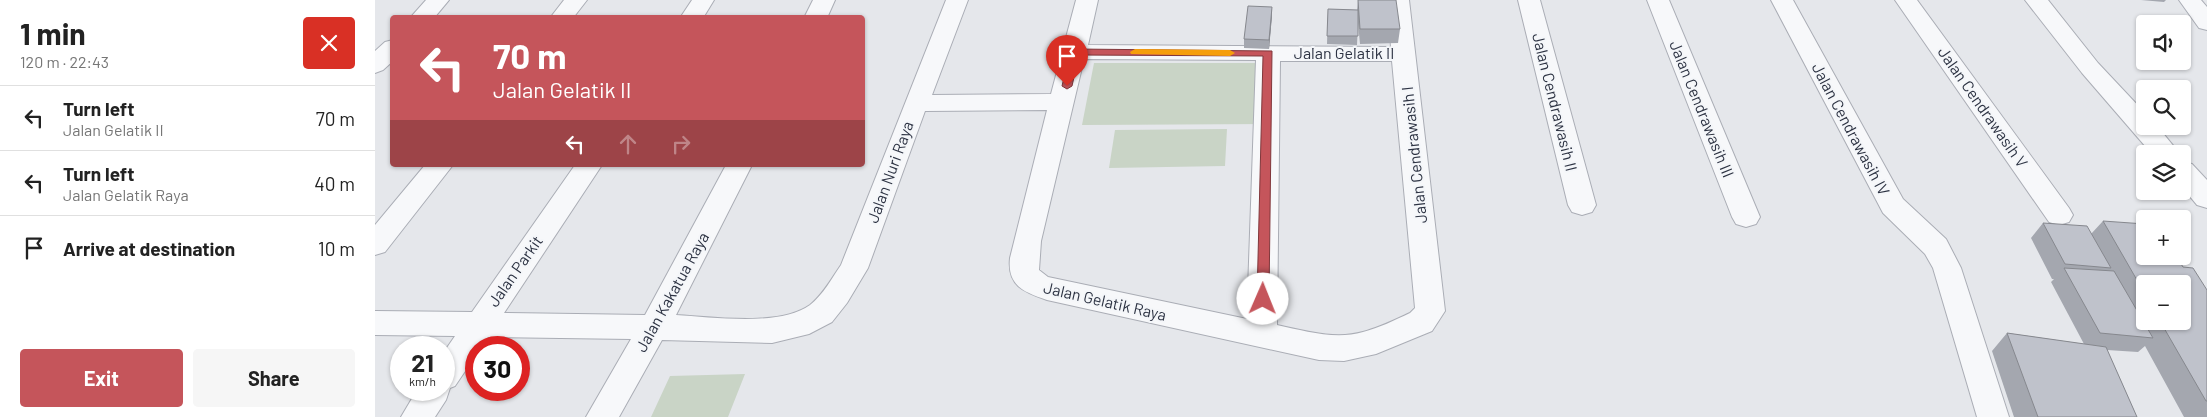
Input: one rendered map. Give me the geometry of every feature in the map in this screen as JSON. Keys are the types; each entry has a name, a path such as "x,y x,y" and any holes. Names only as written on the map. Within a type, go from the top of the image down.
{"street":[{"path":"424,15 438,0"},
{"path":"564,15 576,0"},
{"path":"693,15 703,0"},
{"path":"816,15 824,0"},
{"name":"Jalan Nuri Raya","path":"375,324 654,327 772,331 798,325 821,313 837,295 854,268 957,0"},
{"name":"Jalan Gelatik Raya","path":"1087,0 1027,241 1023,269 1026,278 1034,285 1319,347 1344,348 1365,345 1421,322 1430,311"},
{"name":"Jalan Cendrawasih I","path":"1398,0 1430,311"},
{"name":"Jalan Cendrawasih II","path":"1529,0 1582,205"},
{"name":"Jalan Cendrawasih III","path":"1658,0 1746,218"},
{"name":"Jalan Cendrawasih IV","path":"1782,0 1893,206 1936,247 1947,268 1993,417"},
{"name":"Jalan Cendrawasih V","path":"1906,0 2059,215"},
{"path":"2036,0 2090,68 2159,145"},
{"path":"2190,0 2207,23"},
{"path":"375,64 390,50"},
{"name":"Jalan Gelatik II","path":"1075,52 1403,54"},
{"path":"1263,336 1268,53"},
{"path":"916,103 1063,102"},
{"path":"375,244 438,167"},
{"name":"Jalan Parkit","path":"455,362 588,167"},
{"name":"Jalan Kakatua Raya","path":"602,417 654,327 738,167"},
{"path":"2191,180 2207,198"},
{"path":"417,417 428,401"}],"green space":[{"path":"1094,63 1272,63 1271,124 1082,125"},
{"path":"1227,129 1225,166 1109,168 1115,130"},
{"path":"745,374 728,417 651,417 670,376"}],"building":[{"path":"1358,0 1396,0 1400,29 1360,29"},
{"path":"1248,6 1272,7 1269,40 1244,39"},
{"path":"1328,9 1358,10 1358,36 1327,36"},
{"path":"2103,221 2136,223 2136,265 2182,265 2183,267 2193,268 2207,290 2207,401 2165,330 2191,330 2191,275 2136,275 2136,278"},
{"path":"2043,223 2087,226 2111,268 2065,264"},
{"path":"2064,268 2114,271 2136,309 2136,330 2148,330 2153,338 2100,333"},
{"path":"2007,333 2106,347 2137,417 2038,417"}],"slow traffic":[{"path":"1135,52 1230,53"}],"route":[{"path":"1067,86 1075,52 1268,53 1263,299"}]}
